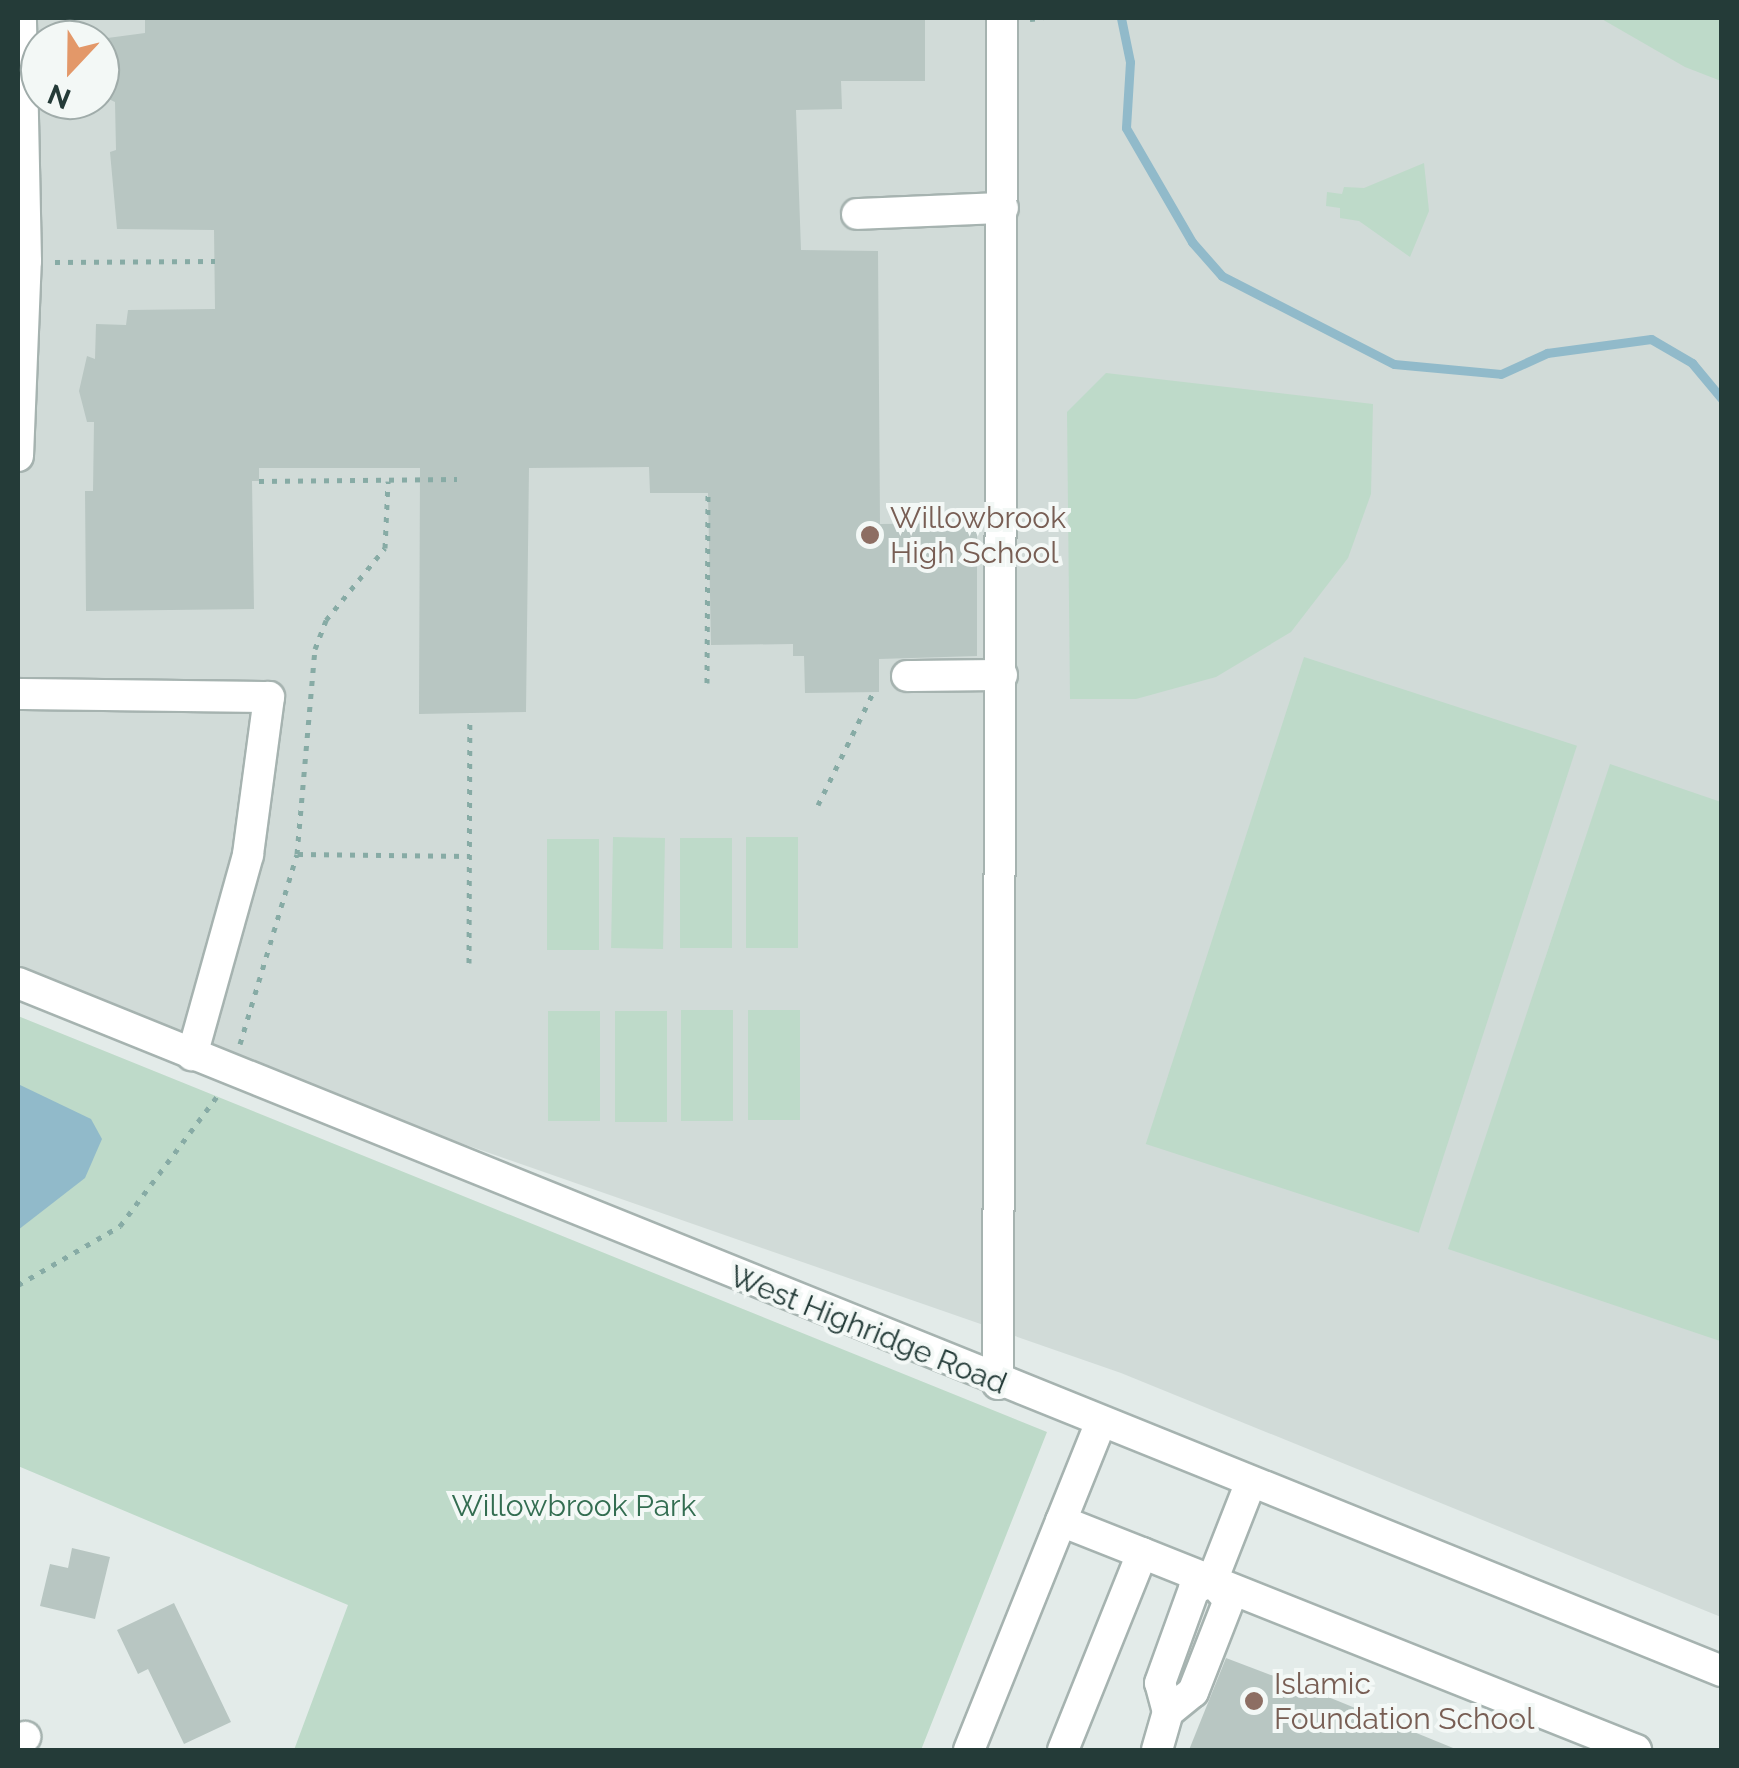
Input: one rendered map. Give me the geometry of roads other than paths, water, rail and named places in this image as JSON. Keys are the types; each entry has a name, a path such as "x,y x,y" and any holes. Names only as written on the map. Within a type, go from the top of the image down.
{"street":[{"path":"18,456 26,261 21,18"},
{"path":"998,1384 1002,18"},
{"path":"857,214 1003,208"},
{"path":"906,676 1002,675"},
{"path":"18,694 269,697 248,855 192,1055"},
{"name":"West Highridge Road","path":"18,983 998,1384 1722,1671"},
{"path":"969,1750 1100,1424"},
{"path":"1157,1750 1168,1712 1160,1684 1194,1588 1212,1581 1250,1484"},
{"path":"1061,1521 1636,1750"},
{"path":"1063,1750 1142,1554"}],"water":[{"path":"18,1084 91,1119 102,1139 85,1178 18,1230"}],"waterway":[{"path":"1121,18 1130,62 1126,128 1192,242 1222,276 1394,364 1501,374 1547,353 1651,339 1692,363 1722,399"}],"place":[{"name":"Willowbrook High School","path":"870,535"},
{"name":"Islamic Foundation School","path":"1254,1701"}],"park label":[{"name":"Willowbrook Park","path":"574,1506"}]}
